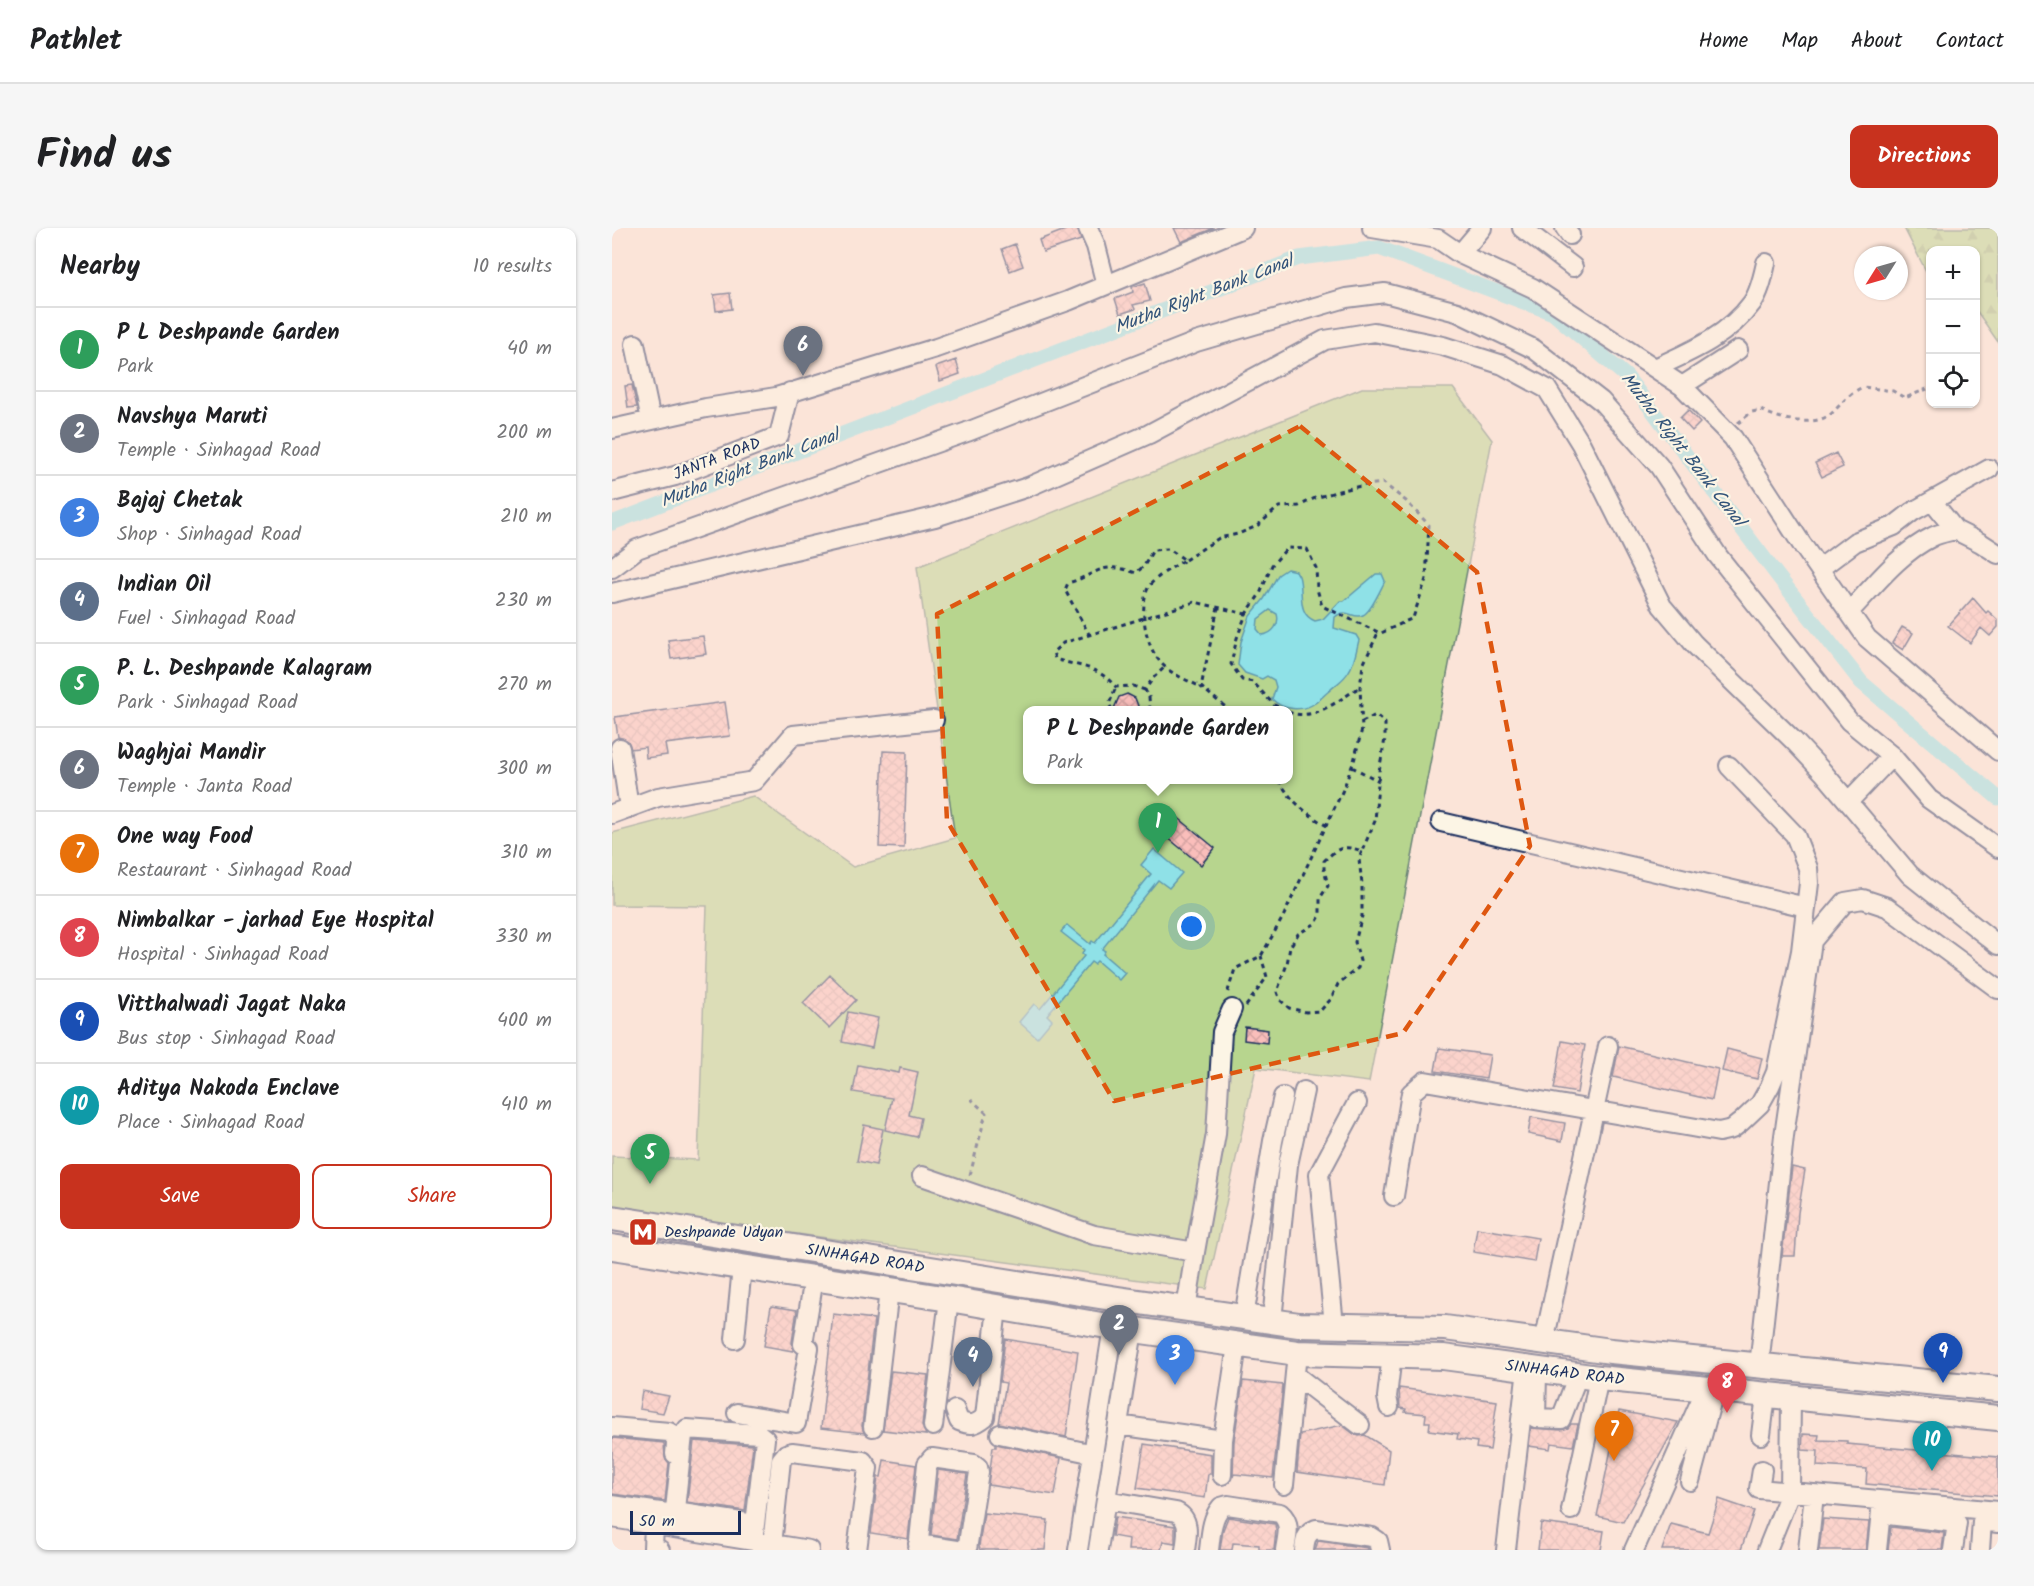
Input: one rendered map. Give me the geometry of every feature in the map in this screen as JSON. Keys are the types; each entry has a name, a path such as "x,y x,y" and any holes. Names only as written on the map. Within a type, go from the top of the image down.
{"main road":[{"name":"SINHAGAD ROAD","path":"612,1218 1299,1325 1445,1328 1611,1351 1998,1389"},
{"name":"SINHAGAD ROAD","path":"612,1247 949,1299 1123,1329 1237,1345 1296,1364 1392,1355 1443,1357 1589,1377 1998,1418"},
{"path":"1123,1329 1128,1300"}],"street":[{"path":"1088,228 1096,246 1106,285"},
{"path":"612,429 790,393 936,348 1068,301 1243,228"},
{"path":"1372,228 1438,239 1460,254 1533,288 1682,386 1728,433 1867,638 1998,751"},
{"path":"1460,254 1482,228"},
{"path":"1521,228 1573,267"},
{"path":"1655,368 1703,345 1738,319 1753,302 1766,263"},
{"path":"612,568 637,549 968,432 1196,342 1346,298 1385,293 1457,312 1534,349 1601,401 1659,466 1718,556 1849,721 1892,756 1929,799 1998,848"},
{"path":"612,593 935,517 1028,487 1149,434 1325,340 1374,332 1443,346 1503,365 1547,389 1581,444 1662,606 1694,644 1794,741 1910,875 1998,945"},
{"path":"635,344 651,420"},
{"path":"1682,386 1738,350"},
{"name":"JANTA ROAD","path":"612,492 675,476 779,436 790,393"},
{"path":"1819,569 1856,542 1894,526 1932,501 1989,469"},
{"path":"1932,501 1955,530 1998,554"},
{"path":"1849,612 1918,545 1935,535 1955,530"},
{"path":"620,748 620,810 658,797 754,781 794,735 934,720"},
{"path":"1848,801 1892,756"},
{"path":"1394,1196 1411,1093 1425,1081 1710,1132 1732,1129 1760,1104 1776,1072 1801,951 1809,883 1808,868 1795,835 1729,766"},
{"path":"1441,822 1806,907"},
{"path":"1759,1366 1784,1136 1812,941 1845,902 1863,899 1887,907 1998,989"},
{"path":"1186,1309 1216,1134 1222,1032 1232,1009"},
{"path":"1544,1342 1608,1046"},
{"path":"1272,1320 1288,1165 1304,1091"},
{"path":"1244,1317 1273,1141 1283,1097"},
{"path":"1334,1325 1319,1174 1357,1103"},
{"path":"922,1176 1094,1235 1195,1252"},
{"path":"735,1339 742,1267"},
{"path":"737,1413 796,1423 809,1348 804,1344 814,1278"},
{"path":"873,1426 889,1290"},
{"path":"933,1426 949,1299"},
{"path":"955,1410 959,1421 970,1425 978,1423 985,1417 997,1307"},
{"path":"1098,1550 1118,1425 1123,1329"},
{"path":"1078,1550 1094,1454 1123,1329"},
{"path":"1222,1475 1223,1440 1237,1345"},
{"path":"1389,1407 1387,1397 1392,1355"},
{"path":"1296,1364 1360,1425"},
{"path":"1284,1485 1296,1364"},
{"path":"1532,1369 1536,1418 1561,1419 1589,1377"},
{"path":"1506,1550 1532,1369"},
{"path":"1571,1510 1589,1377"},
{"path":"1690,1481 1710,1389"},
{"path":"1634,1550 1710,1389"},
{"path":"1761,1435 1766,1395"},
{"path":"1767,1550 1790,1493 1791,1398"},
{"path":"1118,1425 1223,1440"},
{"path":"612,1427 669,1432 674,1436 676,1442 667,1521"},
{"path":"660,1550 653,1548 667,1521 683,1435 687,1429 759,1434 765,1439 754,1532"},
{"path":"1000,1434 1094,1454"},
{"path":"772,1545 781,1460 786,1454 792,1452 863,1461 866,1464 868,1468 857,1550"},
{"path":"914,1548 927,1464 932,1458 974,1464 978,1467 967,1550"},
{"path":"863,1550 875,1465"},
{"path":"1762,1470 1759,1489 1887,1506 1986,1514"},
{"path":"914,1548 920,1471"},
{"path":"1808,1550 1814,1495"},
{"path":"1106,1500 1183,1515 1186,1521 1185,1550"},
{"path":"612,1505 667,1521 727,1543 754,1532"},
{"path":"1209,1550 1216,1512 1221,1507 1228,1506 1280,1514 1286,1518 1288,1525 1285,1550"},
{"path":"1877,1550 1887,1506"},
{"path":"1885,1550 1887,1506"},
{"path":"1887,1506 1957,1523 1953,1550"},
{"path":"1964,1550 1986,1514"},
{"path":"1980,1550 1986,1514"},
{"path":"612,1518 667,1521 754,1532 772,1545 809,1550"},
{"path":"1304,1550 1305,1539 1310,1532 1316,1529 1372,1537 1378,1542 1380,1550"},
{"path":"914,1548 957,1550"}],"path":[{"path":"1728,433 1752,412 1761,410 1770,415 1804,422 1821,418 1834,411 1838,405 1863,387 1893,391 1905,398 1926,390"},
{"path":"1223,706 1201,687 1158,659 1143,618 1148,587 1169,569 1219,538 1238,534 1257,526 1279,507 1299,506 1315,498 1365,485 1383,483 1406,501 1430,525 1426,579 1413,618 1377,635 1363,665 1360,687 1362,729 1352,767 1283,918 1261,956 1235,969 1226,992 1232,1009 1245,1008 1267,977 1261,956"},
{"path":"1276,706 1253,682 1242,680 1231,664 1246,614 1260,594 1272,565 1287,548 1306,549 1316,568 1317,589 1322,606 1380,633"},
{"path":"1090,636 1065,590 1068,583 1084,579 1101,568 1122,568 1136,573 1144,566 1153,550 1169,549 1185,560"},
{"path":"1116,687 1106,676 1088,666 1055,659 1053,652 1064,643 1195,602 1246,614"},
{"path":"1201,687 1218,607"},
{"path":"1145,690 1166,666"},
{"path":"1116,687 1133,686 1145,690 1149,697 1150,706"},
{"path":"1110,706 1116,687"},
{"path":"1293,712 1309,715 1329,707 1360,687"},
{"path":"1362,722 1376,715 1385,723 1385,739 1375,820 1359,859 1362,916 1355,942 1360,961 1358,968 1338,984 1332,999 1320,1011 1306,1012 1289,1008 1280,1000 1277,992 1290,948 1298,934 1316,923 1320,916 1320,898 1328,886 1324,861 1338,849 1348,846 1362,851"},
{"path":"1352,767 1379,781"},
{"path":"1281,784 1288,796 1309,815 1327,826"},
{"path":"966,1191 986,1113 971,1099"}],"highlighted area":[{"path":"1300,426 1477,572 1530,846 1403,1033 1114,1101 947,821 937,614"}],"green space":[{"path":"1904,228 1998,228 1998,342 1980,316 1980,246 1926,246 1926,271"},
{"path":"1362,388 1453,388 1492,440 1369,1082 1256,1068 1207,1289 612,1209 612,1156 698,1160 707,906 612,905 612,833 753,796 853,867 955,838 917,567"}],"water":[{"path":"1287,569 1296,571 1299,576 1303,608 1309,618 1315,621 1323,619 1340,601 1344,601 1376,574 1382,574 1385,581 1366,613 1356,616 1343,613 1335,617 1334,628 1356,635 1359,640 1354,660 1342,679 1317,702 1299,709 1293,709 1293,706 1281,706 1272,699 1276,687 1274,680 1267,676 1262,679 1245,673 1238,665 1241,642 1250,616 1264,599 1278,575","holes":["1270,610 1277,614 1275,628 1269,633 1262,635 1257,629 1258,619"]},
{"path":"1154,849 1182,873 1169,888 1158,880 1102,949 1105,951 1103,954 1125,973 1119,980 1097,961 1094,964 1091,962 1047,1015 1052,1020 1037,1038 1019,1022 1034,1004 1040,1009 1084,956 1082,954 1084,950 1061,932 1067,925 1090,944 1092,941 1095,943 1151,874 1141,865"}],"building":[{"path":"1070,228 1077,228 1081,240 1043,252 1039,240"},
{"path":"1174,228 1214,228 1181,242"},
{"path":"1015,244 1023,266 1010,271 1002,249"},
{"path":"1145,283 1150,301 1133,305 1135,309 1120,314 1115,299 1133,292 1132,287"},
{"path":"730,293 732,309 716,311 714,295"},
{"path":"956,360 960,374 940,381 936,367"},
{"path":"632,385 637,407 628,408 625,386"},
{"path":"1688,410 1700,423 1692,431 1680,418"},
{"path":"1836,453 1843,467 1822,477 1815,463"},
{"path":"1973,598 1986,613 1988,611 1998,620 1998,627 1990,636 1981,628 1970,643 1948,626"},
{"path":"1902,627 1913,633 1903,650 1892,643"},
{"path":"703,636 706,654 671,659 668,640"},
{"path":"1127,694 1135,698 1138,706 1115,706 1119,697"},
{"path":"725,702 730,736 665,744 667,755 646,758 645,747 631,749 628,741 618,737 615,717"},
{"path":"883,751 907,752 904,848 879,847"},
{"path":"1170,811 1215,848 1201,865 1156,828"},
{"path":"830,975 856,1000 829,1028 803,1003"},
{"path":"848,1012 878,1018 872,1048 842,1042"},
{"path":"1245,1027 1268,1030 1267,1043 1244,1040"},
{"path":"1562,1041 1585,1045 1577,1093 1554,1089"},
{"path":"1619,1046 1718,1069 1712,1100 1613,1077"},
{"path":"1439,1048 1490,1055 1486,1079 1435,1071"},
{"path":"1727,1049 1762,1058 1757,1079 1722,1071"},
{"path":"858,1065 899,1073 900,1068 918,1072 909,1115 921,1118 917,1137 885,1130 892,1098 853,1092"},
{"path":"1531,1117 1565,1123 1562,1141 1528,1134"},
{"path":"864,1125 883,1129 876,1165 857,1161"},
{"path":"1792,1167 1805,1170 1798,1213 1795,1256 1782,1256"},
{"path":"1477,1228 1538,1238 1534,1262 1473,1252"},
{"path":"771,1306 797,1310 792,1342 793,1351 764,1346"},
{"path":"833,1314 874,1319 862,1426 864,1433 821,1428"},
{"path":"1005,1339 1078,1351 1066,1437 999,1423 1006,1383 1000,1382"},
{"path":"891,1371 928,1375 922,1425 926,1435 883,1430"},
{"path":"1243,1381 1283,1385 1273,1478 1234,1474 1233,1477 1234,1441"},
{"path":"1399,1388 1497,1401 1490,1450 1476,1448 1477,1442 1457,1439 1458,1434 1429,1430 1430,1422 1425,1422 1426,1414 1405,1412 1406,1409 1400,1408"},
{"path":"642,1391 669,1396 663,1413 639,1409"},
{"path":"1619,1411 1678,1422 1623,1522 1597,1516"},
{"path":"1571,1424 1578,1424 1573,1446 1551,1443 1550,1449 1529,1446 1531,1428 1561,1430 1568,1428"},
{"path":"1342,1425 1354,1434 1365,1435 1389,1450 1385,1485 1297,1472 1300,1434"},
{"path":"1803,1434 1819,1435 1818,1440 1847,1441 1847,1444 1998,1457 1998,1496 1866,1484 1867,1469 1817,1466 1818,1451 1802,1450"},
{"path":"612,1438 664,1443 665,1458 669,1463 665,1501 612,1494"},
{"path":"694,1441 753,1445 745,1511 687,1502"},
{"path":"996,1444 1061,1458 1055,1495 988,1485 993,1447 996,1447"},
{"path":"1144,1444 1211,1454 1211,1474 1208,1474 1205,1498 1137,1488"},
{"path":"884,1460 916,1465 908,1539 871,1533 878,1477 881,1477"},
{"path":"938,1470 967,1474 957,1539 931,1535"},
{"path":"1719,1499 1754,1511 1741,1550 1662,1550 1671,1524 1708,1533"},
{"path":"984,1513 1048,1520 1045,1550 980,1550"},
{"path":"1115,1517 1175,1526 1175,1543 1163,1541 1161,1550 1128,1550 1129,1539 1112,1536"},
{"path":"1228,1517 1275,1524 1274,1550 1259,1550 1259,1545 1233,1543 1232,1550 1220,1550"},
{"path":"1823,1519 1869,1522 1866,1550 1819,1550"},
{"path":"1541,1523 1604,1531 1601,1550 1538,1550"},
{"path":"1891,1527 1944,1533 1942,1550 1888,1550"},
{"path":"1318,1541 1368,1548 1368,1550 1315,1550"}],"waterway":[{"name":"Mutha Right Bank Canal","path":"612,523 1299,258 1379,248 1553,313 1627,377 1861,682 1998,798"}],"place":[{"name":"Waghjai Mandir","path":"803,376"},
{"name":"P L Deshpande Garden","path":"1158,853"},
{"name":"P. L. Deshpande Kalagram","path":"650,1184"},
{"name":"Deshpande Udyan","path":"643,1232"},
{"name":"Navshya Maruti","path":"1119,1355"},
{"name":"Vitthalwadi Jagat Naka","path":"1943,1383"},
{"name":"Bajaj Chetak","path":"1175,1385"},
{"name":"Indian Oil","path":"973,1387"},
{"name":"Nimbalkar - jarhad Eye Hospital","path":"1727,1413"},
{"name":"One way Food","path":"1614,1461"},
{"name":"Aditya Nakoda Enclave","path":"1932,1471"}]}
